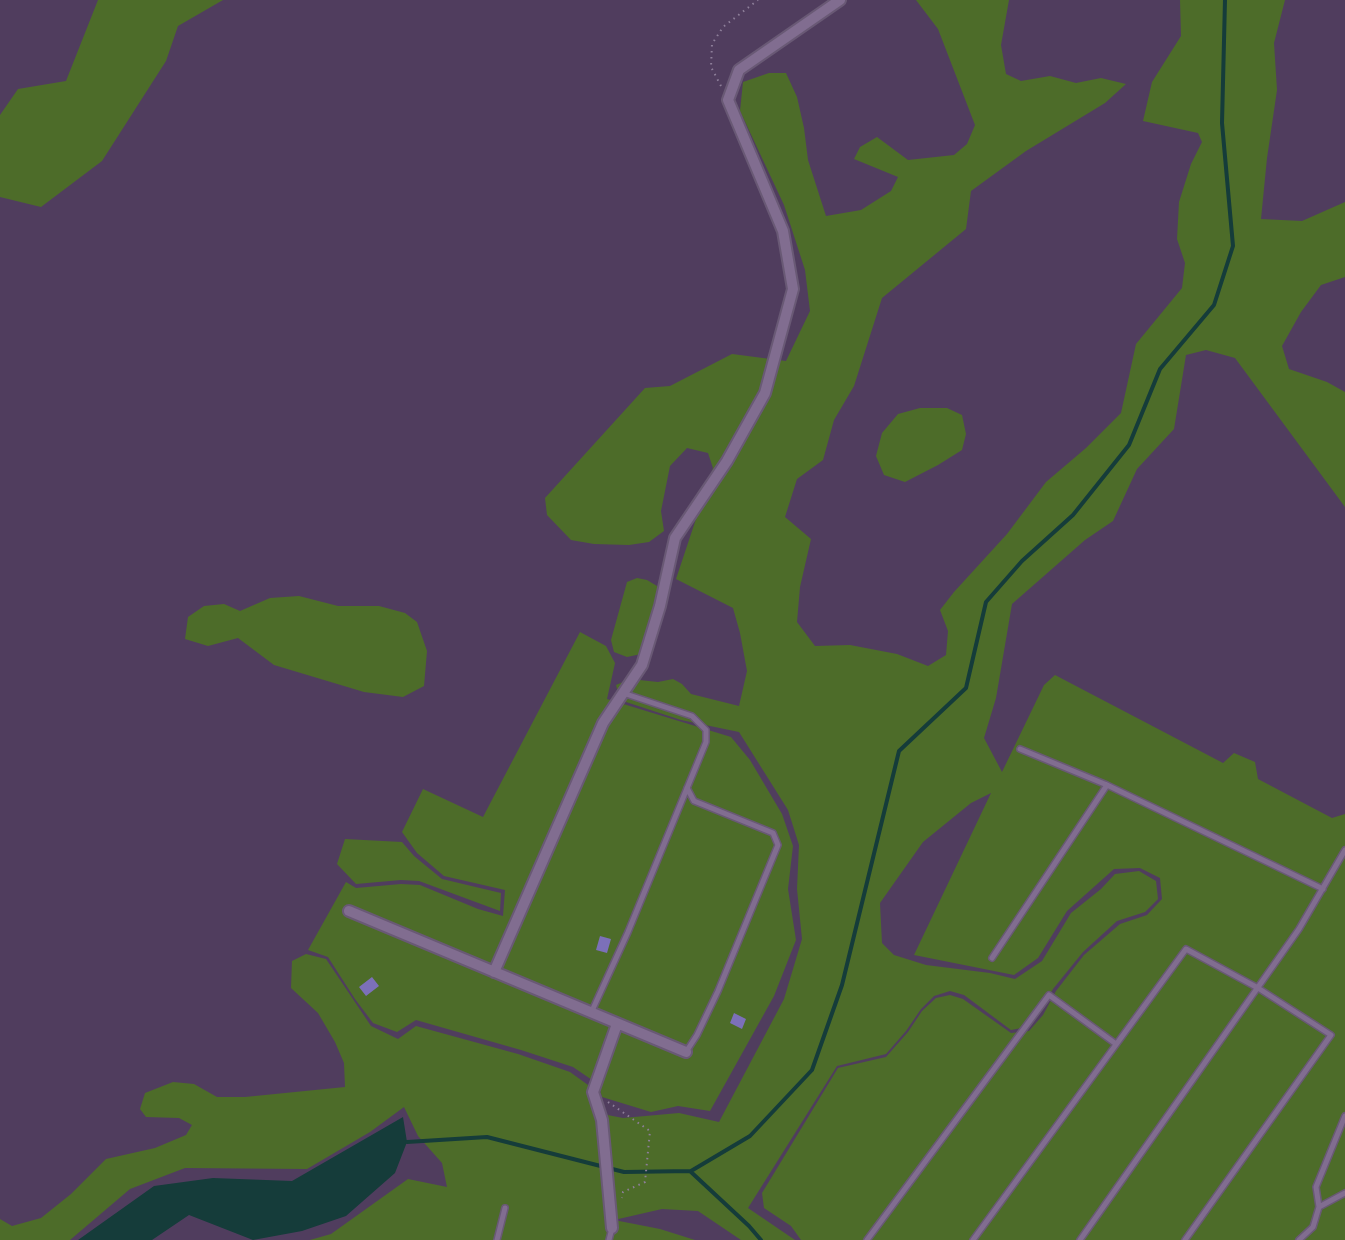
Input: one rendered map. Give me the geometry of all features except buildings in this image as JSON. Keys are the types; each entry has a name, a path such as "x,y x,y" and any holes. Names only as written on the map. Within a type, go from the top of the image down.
{"street":[{"path":"494,972 603,723 642,665 660,606 675,538 727,461 765,393 793,289 783,231 728,100 739,70 840,0"},
{"path":"349,911 686,1052"},
{"path":"612,1228 602,1120 593,1092 617,1024"}],"lane":[{"path":"591,1013 628,932 706,742 706,730 692,716 623,693"},
{"path":"1020,749 1107,786 1323,889"},
{"path":"992,958 1107,786"},
{"path":"686,1052 697,1035 718,991 778,845 773,833 694,801 687,788"},
{"path":"1080,1240 1299,929 1345,850"},
{"path":"973,1240 1186,949 1258,988 1331,1035 1185,1240"},
{"path":"867,1240 1049,995 1116,1044"},
{"path":"1299,1240 1313,1227 1319,1207 1316,1186 1345,1116"},
{"path":"1319,1207 1345,1193"},
{"path":"497,1240 505,1208"},
{"path":"609,1240 612,1228"}],"path":[{"path":"728,100 711,67 712,44 723,27 758,0"},
{"path":"593,1092 650,1131 645,1182 623,1192 621,1201"}],"green space":[{"path":"98,0 223,0 178,26 166,61 102,161 41,207 0,197 0,115 18,89 66,81"},
{"path":"916,0 1009,0 1001,45 1006,74 1021,81 1050,76 1076,83 1101,78 1126,84 1105,103 1026,151 971,191 966,229 882,298 854,386 834,420 823,460 797,479 785,517 811,539 800,587 797,622 815,646 850,645 897,654 928,666 946,655 948,631 940,610 1007,534 1046,482 1086,448 1121,413 1136,344 1182,288 1185,263 1177,239 1179,202 1191,164 1202,142 1198,133 1143,121 1152,82 1181,36 1180,0 1285,0 1274,43 1277,90 1261,219 1302,221 1345,202 1345,277 1321,285 1301,312 1282,346 1289,369 1327,382 1345,392 1345,507 1235,358 1206,350 1186,355 1174,429 1137,469 1113,521 1085,540 1012,604 996,698 984,738 1002,772 1044,685 1055,675 1223,763 1234,753 1255,762 1258,779 1332,818 1345,814 1345,1240 801,1240 791,1226 764,1208 762,1193 838,1068 886,1057 908,1032 922,1011 936,998 950,995 963,999 1011,1033 1029,1031 1043,1015 1056,991 1084,955 1120,924 1147,915 1162,899 1160,878 1140,868 1114,869 1067,911 1038,958 1014,975 914,955 991,793 971,803 923,842 880,903 882,943 894,955 926,965 990,973 1015,979 1042,961 1071,913 1101,889 1115,874 1139,871 1156,881 1158,899 1145,912 1117,921 1083,952 1053,989 1027,1027 1011,1030 964,995 950,991 934,996 886,1054 837,1066 748,1208 795,1240 741,1240 698,1211 662,1209 614,1220 660,1229 695,1240 310,1240 331,1234 408,1179 447,1187 442,1163 418,1136 404,1107 370,1132 307,1169 185,1168 130,1189 70,1240 0,1240 0,1219 12,1226 41,1218 71,1194 106,1159 155,1148 186,1135 192,1125 179,1118 146,1117 140,1109 145,1093 173,1082 194,1084 217,1097 245,1097 345,1087 344,1063 335,1042 318,1013 291,988 292,961 306,954 326,959 371,1026 398,1039 416,1026 518,1054 570,1072 595,1090 597,1113 623,1118 679,1113 719,1122 784,999 802,939 797,889 799,845 788,810 739,732 681,720 620,700 616,685 630,679 658,682 673,679 682,684 691,694 739,706 747,671 733,608 676,579 713,468 708,453 687,448 670,466 661,511 664,531 649,542 629,545 594,544 571,540 547,515 545,498 645,388 670,386 732,354 786,361 810,311 805,270 784,205 740,111 743,82 769,73 786,73 797,97 808,160 826,216 861,210 891,191 898,177 854,159 860,147 877,137 908,160 954,155 967,144 975,125 938,29"},
{"path":"920,408 947,408 962,415 966,434 962,450 905,482 884,475 876,456 882,433 898,414"},
{"path":"637,578 647,580 657,586 659,596 641,654 627,657 614,652 611,640 627,582"},
{"path":"299,596 338,606 379,606 405,613 417,622 427,651 424,686 403,697 364,692 274,665 238,638 208,646 185,639 188,617 204,606 224,604 240,611 270,598"},
{"path":"580,632 606,646 615,663 607,699 731,737 750,760 782,814 793,846 788,889 796,940 774,996 710,1111 678,1106 651,1112 602,1097 598,1084 573,1067 521,1050 416,1020 397,1032 373,1023 328,957 308,950 346,882 356,888 401,884 420,885 478,909 503,916 505,890 444,876 417,853 402,832 423,789 483,817"},
{"path":"345,839 402,842 414,856 442,879 501,893 500,911 419,881 401,880 356,884 337,864"}],"shaded area":[{"path":"403,1117 407,1142 395,1173 346,1216 302,1231 253,1240 189,1215 152,1240 78,1240 154,1186 213,1178 292,1181"}],"waterway":[{"path":"407,1142 487,1137 624,1172 691,1171 750,1136 812,1070 842,985 899,751 966,688 986,602 1022,561 1073,515 1129,445 1160,369 1214,305 1233,246 1222,123 1225,0"},
{"path":"691,1172 761,1240"}]}
